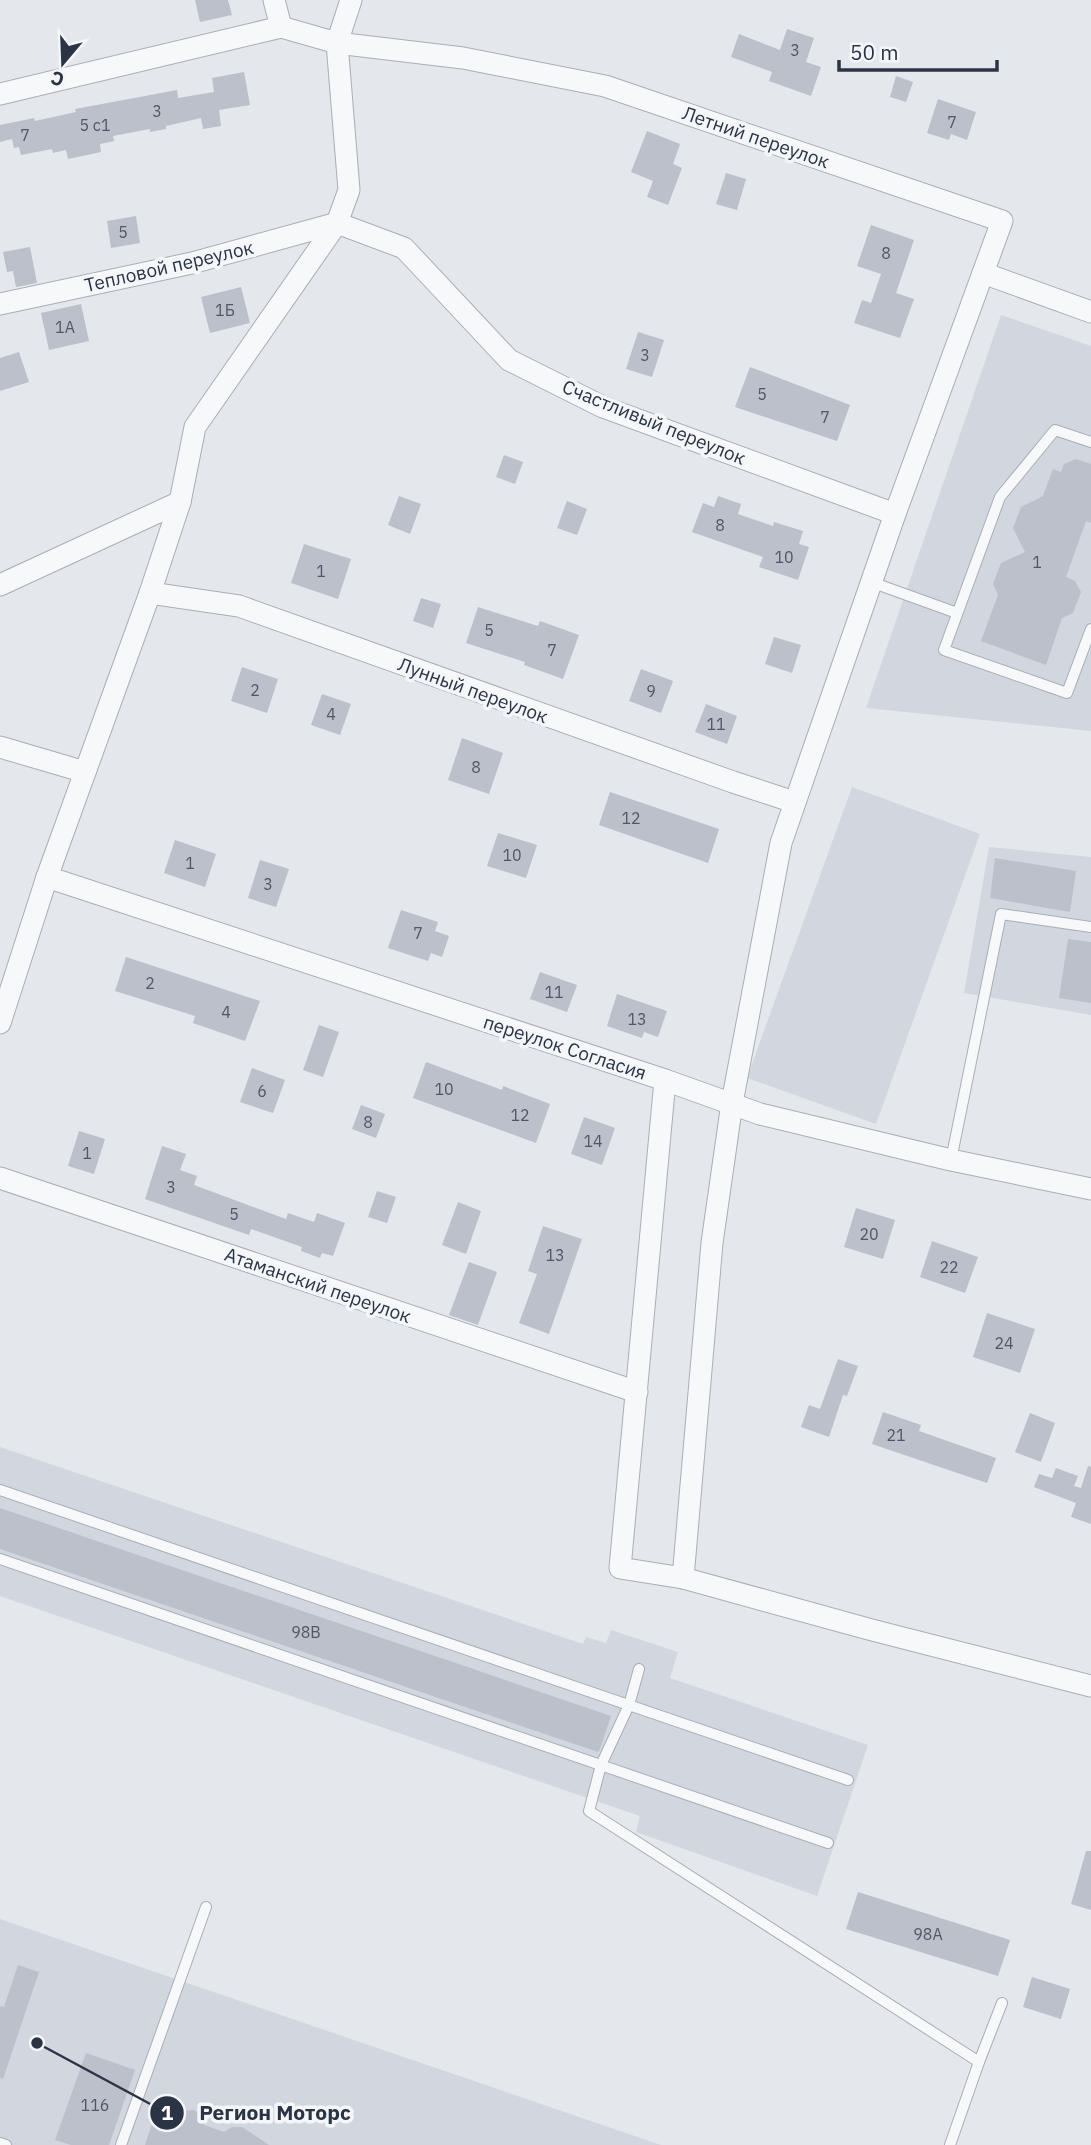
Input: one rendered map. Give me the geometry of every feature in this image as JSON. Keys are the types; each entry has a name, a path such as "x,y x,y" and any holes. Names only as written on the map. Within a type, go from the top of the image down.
{"street":[{"path":"274,0 281,27"},
{"path":"0,1023 47,877 150,593 180,502 195,427 337,223 349,190 337,43 351,0"},
{"path":"0,94 281,27 337,43"},
{"name":"Летний переулок","path":"337,43 463,58 605,86 1002,220 983,273"},
{"name":"Тепловой переулок","path":"0,304 192,263 337,223"},
{"name":"Счастливый переулок","path":"337,223 404,248 509,360 604,407 895,513"},
{"path":"683,1578 712,1243 732,1104 781,844 794,802 895,513 983,273 1091,312"},
{"path":"0,585 180,502"},
{"name":"Лунный переулок","path":"150,593 239,606 794,802"},
{"path":"0,747 85,772"},
{"name":"переулок Согласия","path":"47,877 666,1080 760,1114 951,1160 1091,1189"},
{"path":"666,1080 621,1568 683,1578 1091,1686"},
{"name":"Атаманский переулок","path":"0,1178 636,1392"}],"lane":[{"path":"1091,442 1055,430 1000,497 944,650 1068,693 1091,629"},
{"path":"871,582 957,613"},
{"path":"951,1160 1001,914 1091,927"},
{"path":"0,1490 848,1780"},
{"path":"0,1559 828,1843"},
{"path":"639,1669 629,1705 601,1765 589,1811 979,2062"},
{"path":"121,2145 206,1908"},
{"path":"950,2145 1002,2003"},
{"path":"0,2143 6,2145"}],"shaded area":[{"path":"1001,315 1091,346 1091,731 866,708"},
{"path":"852,787 980,834 876,1124 747,1078"},
{"path":"989,847 1091,857 1091,1015 964,993"},
{"path":"0,1447 583,1644 586,1637 606,1643 611,1630 678,1652 670,1678 868,1745 817,1896 636,1832 640,1816 0,1596"},
{"path":"0,1919 661,2145 0,2145"}],"building":[{"path":"195,0 228,0 232,15 200,22"},
{"path":"787,29 814,38 806,62 821,67 811,96 769,81 772,72 731,57 739,34 780,50"},
{"path":"244,72 250,105 219,110 221,126 203,129 201,118 166,126 166,129 113,136 114,141 100,144 101,152 68,159 66,150 53,153 52,149 21,155 19,147 14,148 12,139 0,142 0,125 34,118 35,121 76,112 75,109 177,90 178,98 214,92 212,78"},
{"path":"896,76 913,82 906,102 890,97"},
{"path":"938,99 976,112 967,140 951,134 949,140 927,133"},
{"path":"647,131 680,144 673,164 682,168 668,205 647,197 653,181 631,172"},
{"path":"726,173 746,179 737,210 716,204"},
{"path":"136,216 140,243 111,248 107,221"},
{"path":"871,225 914,240 896,293 914,299 900,338 854,323 862,300 871,303 881,274 857,266"},
{"path":"30,247 37,283 16,287 13,271 7,272 3,252"},
{"path":"241,287 250,323 210,333 201,297"},
{"path":"81,304 89,341 49,350 41,313"},
{"path":"638,332 664,340 652,377 626,369"},
{"path":"19,352 29,382 0,391 0,358"},
{"path":"750,367 850,405 837,441 735,407"},
{"path":"504,455 523,462 515,484 496,477"},
{"path":"1076,459 1091,464 1091,523 1086,521 1066,577 1075,581 1081,592 1073,613 1062,618 1046,665 981,641 998,595 993,584 1001,563 1025,552 1013,528 1021,507 1043,496 1053,469 1061,472 1064,464"},
{"path":"399,496 421,504 410,534 388,525"},
{"path":"718,496 741,504 738,514 773,526 774,522 803,531 799,544 809,547 798,580 759,567 763,557 692,532 703,503 714,507"},
{"path":"567,501 587,509 577,535 557,528"},
{"path":"304,544 351,559 338,599 291,583"},
{"path":"421,598 441,604 433,628 413,621"},
{"path":"478,607 538,626 540,621 579,635 563,679 524,665 525,662 466,643"},
{"path":"774,637 801,645 792,673 765,664"},
{"path":"242,667 278,679 267,713 231,701"},
{"path":"641,669 673,681 661,713 629,701"},
{"path":"322,694 351,704 340,735 311,725"},
{"path":"706,704 737,716 727,744 695,732"},
{"path":"462,738 503,753 489,794 448,780"},
{"path":"610,792 719,829 708,863 599,825"},
{"path":"498,833 537,845 526,878 487,866"},
{"path":"175,840 216,854 205,887 164,873"},
{"path":"995,858 1076,871 1070,912 990,898"},
{"path":"260,860 289,869 276,907 248,898"},
{"path":"401,910 438,922 435,931 449,936 442,957 431,953 428,961 388,948"},
{"path":"1068,939 1091,942 1091,1003 1059,998"},
{"path":"126,957 260,1001 245,1041 193,1023 195,1016 115,991"},
{"path":"540,972 577,985 567,1012 530,999"},
{"path":"617,994 667,1011 658,1037 644,1032 642,1038 607,1026"},
{"path":"319,1025 339,1032 323,1077 303,1070"},
{"path":"426,1062 502,1090 503,1086 550,1104 536,1143 413,1098"},
{"path":"252,1068 285,1080 273,1113 240,1102"},
{"path":"361,1105 385,1114 376,1138 352,1129"},
{"path":"584,1117 615,1128 602,1165 571,1154"},
{"path":"79,1131 105,1139 94,1174 68,1166"},
{"path":"162,1146 186,1154 180,1170 197,1176 194,1185 286,1219 288,1213 314,1222 317,1213 345,1223 333,1256 322,1253 320,1258 301,1251 302,1247 251,1229 249,1235 145,1199"},
{"path":"377,1191 396,1197 387,1223 368,1217"},
{"path":"458,1202 481,1211 466,1254 442,1245"},
{"path":"856,1208 895,1220 883,1259 844,1247"},
{"path":"543,1226 582,1239 549,1334 519,1323 537,1274 528,1271"},
{"path":"932,1241 978,1257 965,1293 920,1277"},
{"path":"469,1262 497,1272 478,1325 449,1315"},
{"path":"987,1313 1035,1329 1020,1373 973,1357"},
{"path":"838,1359 858,1366 847,1396 843,1395 829,1437 801,1427 809,1405 820,1409"},
{"path":"883,1412 921,1425 919,1431 996,1458 987,1483 872,1444"},
{"path":"1030,1413 1055,1423 1041,1462 1015,1452"},
{"path":"1088,1466 1091,1467 1091,1524 1071,1517 1076,1503 1034,1487 1039,1474 1052,1478 1056,1468 1078,1476 1074,1486 1081,1488"},
{"path":"0,1508 611,1716 600,1749 598,1752 0,1549"},
{"path":"1086,1851 1091,1851 1091,1910 1071,1904"},
{"path":"858,1892 1010,1940 998,1976 846,1929"},
{"path":"18,1965 39,1972 3,2079 0,2078 0,2006 4,2007"},
{"path":"1032,1977 1070,1989 1061,2019 1023,2007"},
{"path":"86,2053 135,2070 109,2145 71,2145 55,2140"},
{"path":"157,2109 178,2116 184,2111 194,2110 203,2116 204,2125 224,2132 232,2127 242,2127 269,2145 145,2145"}],"place":[{"name":"Регион Моторс","path":"37,2043"}]}
